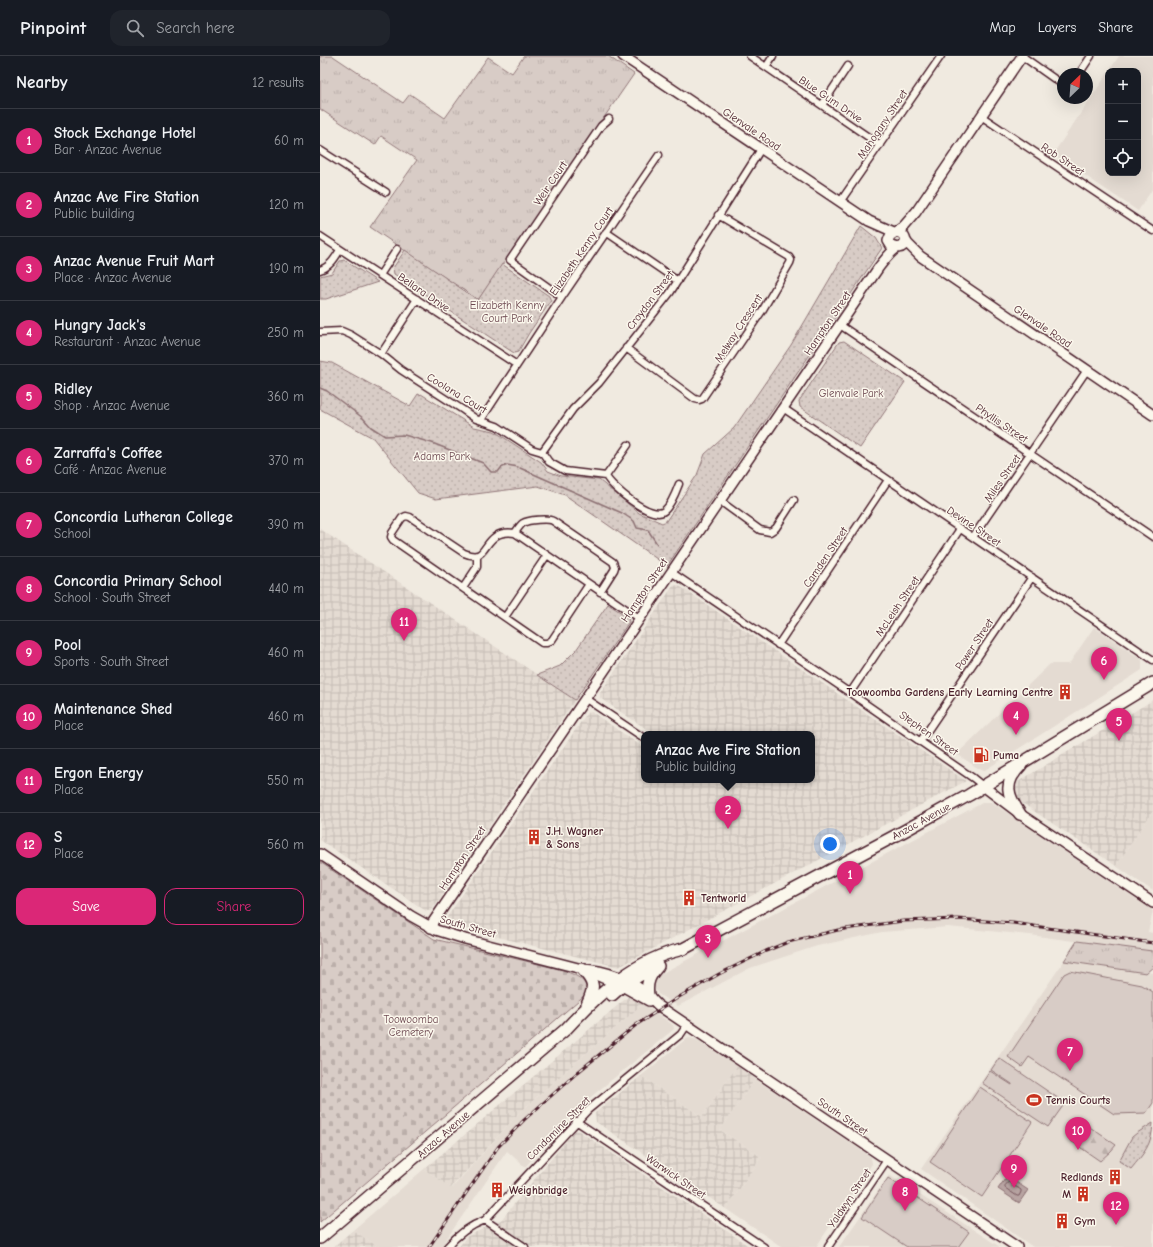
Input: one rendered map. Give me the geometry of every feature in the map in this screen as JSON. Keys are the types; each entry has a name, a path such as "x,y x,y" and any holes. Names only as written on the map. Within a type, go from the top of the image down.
{"highway":[{"name":"Anzac Avenue","path":"566,1028 587,1015 621,982 658,966 674,957 683,949 904,831 983,786 1153,683"},
{"path":"1020,814 1011,801 1009,787 1010,781 1017,769 1029,758"},
{"name":"Anzac Avenue","path":"320,1238 566,1028 586,1007 621,982 669,952 683,949"},
{"path":"648,995 648,982 652,973 658,966"},
{"path":"582,969 593,984 593,989 586,1007"}],"street":[{"name":"Glenvale Road","path":"623,56 869,221 895,232"},
{"name":"Blue Gum Drive","path":"750,56 880,145"},
{"path":"766,67 773,56"},
{"name":"Mahogany Street","path":"840,202 940,56"},
{"path":"916,212 905,238 905,243 899,248 893,247 889,241 890,236 903,227 916,212 1022,56 1057,81"},
{"path":"1083,68 1091,56"},
{"path":"822,105 848,66"},
{"name":"Rob Street","path":"982,116 1153,232"},
{"name":"Weir Court","path":"562,297 510,260 601,126 609,119"},
{"name":"Croydon Street","path":"542,452 573,409 599,383 678,281 718,215 761,149"},
{"path":"320,150 386,192"},
{"name":"Elizabeth Kenny Court","path":"481,420 562,297 659,155"},
{"name":"Melway Crescent","path":"626,348 695,399 702,399 762,311 791,260 789,257 718,215"},
{"name":"Glenvale Road","path":"869,221 889,241"},
{"path":"606,232 678,281"},
{"path":"895,232 901,233 905,238"},
{"name":"Bellara Drive","path":"320,236 517,365"},
{"name":"Glenvale Road","path":"905,238 908,244 920,256 1153,415"},
{"name":"Hampton Street","path":"431,928 433,922 586,699 639,618 720,502 879,267 889,241"},
{"name":"Glenvale Road","path":"899,248 920,256"},
{"name":"Hampton Street","path":"879,267 899,248"},
{"path":"380,275 397,249"},
{"path":"320,270 331,264 340,250"},
{"path":"381,354 416,300"},
{"name":"Phyllis Street","path":"840,325 1153,537"},
{"name":"Coolana Court","path":"320,332 342,331 351,335 462,410 497,426 532,449 542,452 549,462 560,469 564,471 606,476"},
{"name":"Miles Street","path":"972,537 1086,370"},
{"name":"Devine Street","path":"783,408 1153,660"},
{"path":"628,444 606,476 613,485 642,509 658,514 664,512 675,495 679,484"},
{"name":"Camden Street","path":"778,645 888,480"},
{"path":"720,502 760,530 770,532 776,528 794,500"},
{"path":"589,584 552,640 547,644 542,643 393,540 391,537 402,518 406,516 410,517 472,557 483,552 490,541 501,533 515,533 639,618"},
{"path":"515,533 522,523 549,519 613,562 615,567 614,570 600,592"},
{"name":"McLeish Street","path":"850,693 960,529"},
{"path":"505,617 547,555"},
{"path":"463,588 477,567 477,556"},
{"name":"Stephen Street","path":"671,572 974,778 1020,814 1153,903"},
{"name":"Power Street","path":"920,742 1032,577"},
{"path":"586,699 641,736"},
{"name":"South Street","path":"320,854 431,928 458,937 582,969 621,982 648,995 656,1004"},
{"name":"South Street","path":"621,982 645,1000 656,1004 1016,1247"},
{"name":"Condamine Street","path":"447,1247 466,1229 485,1220 576,1121 681,1034 687,1025"},
{"name":"Warwick Street","path":"576,1121 764,1247"},
{"name":"Yaldwyn Street","path":"828,1247 887,1160"},
{"path":"485,1220 525,1247"}],"shaded area":[{"path":"1119,56 1153,56 1153,188 1138,211 1053,154 1087,104 1093,104 1093,95 1105,77 1105,176 1141,176 1141,68 1111,68"},
{"path":"320,529 575,700 431,911 426,911 320,840"},
{"path":"678,585 966,781 619,967 446,924 445,920 587,713 592,712 641,746 641,783 815,783 815,731 650,731 600,698 600,693 673,586"},
{"path":"1094,627 1142,660 1142,670 985,770 979,769 957,754 1050,664 1069,664"},
{"path":"1153,700 1153,811 1116,866 1019,801 1014,789 1016,783"},
{"path":"984,802 991,802 1153,911 1148,932 1153,933 1153,952 1030,935 948,927 882,932 817,946 750,968 678,1006 658,994 654,987 655,977"},
{"path":"1153,811 1153,891 1116,866"},
{"path":"1064,961 1153,973 1153,1247 1033,1247 921,1169"},
{"path":"630,995 643,1004 517,1115 451,1188 424,1169"},
{"path":"643,1004 673,1025 674,1029 576,1109 525,1167 507,1151 441,1247 378,1247 353,1230 424,1169 452,1188 517,1115"},
{"path":"690,1038 697,1040 737,1066 702,1117 641,1076 686,1039"},
{"path":"737,1066 755,1079 720,1130 761,1157 726,1209 596,1122 595,1113 641,1076 702,1117"},
{"path":"755,1079 871,1157 872,1164 816,1247 782,1247 726,1209 761,1157 720,1130"},
{"path":"576,1129 750,1247 459,1247 466,1237 501,1220"},
{"path":"889,1175 1000,1247 839,1247"},
{"path":"353,1230 378,1247 333,1247"}],"green space":[{"path":"320,56 333,56 403,103 410,94 445,118 488,57 512,73 524,56 608,56 634,74 478,300 370,227 417,160 381,136 375,145 320,109"},
{"name":"Adams Park","path":"861,226 876,238 882,248 667,566 565,495 538,486 436,499 418,493 373,438 320,409 320,361 332,363 410,406 418,394 421,394 474,427 494,431 541,462 548,471 561,476 599,480 639,513 662,523 666,521 697,475 705,454 734,428 791,345"},
{"name":"Elizabeth Kenny Court Park","path":"405,250 478,300 502,264 549,296 551,301 518,352 514,353 394,274 393,268"},
{"path":"344,260 378,282 326,299 320,299 320,276 332,273 340,261"},
{"name":"Glenvale Park","path":"844,341 905,382 860,448 800,407 799,401 839,342"},
{"path":"608,604 628,617 629,622 575,700 537,675 560,666 576,650"},
{"name":"Toowoomba Cemetery","path":"320,862 434,939 563,970 583,981 586,994 320,1222"},
{"path":"1077,941 1152,951 1153,967 1146,973 1064,961"},
{"path":"1070,971 1142,985 1153,992 1153,1103 1146,1113 1114,1114 1029,1057 1022,1067 1008,1057 1064,974"},
{"name":"Tennis Courts","path":"999,1058 1065,1103 1048,1127 982,1083 990,1071 1012,1085 991,1070"},
{"path":"980,1087 1032,1122 982,1197 930,1162"},
{"path":"1078,1119 1116,1145 1100,1161 1071,1141 1072,1126"},
{"path":"1153,1123 1149,1143 1131,1169 1119,1161 1132,1137"},
{"path":"888,1178 969,1232 958,1247 907,1247 862,1217"}],"water":[{"path":"1007,1176 1028,1190 1019,1203 998,1189"}],"waterway":[{"path":"320,388 327,391 363,418 371,427 385,436 404,435 432,443 483,463 491,472 498,472 501,468 507,465 518,467"},
{"path":"520,468 622,513 634,521 637,528 648,530 657,544"}],"railway":[{"path":"429,1247 498,1147 524,1120 578,1072 636,1025 679,997 719,974 766,951 788,942 838,930 903,921 958,919 1013,923 1153,943"}],"place":[{"name":"Ergon Energy","path":"404,641"},
{"name":"Zarraffa's Coffee","path":"1104,680"},
{"name":"Toowoomba Gardens Early Learning Centre","path":"1065,692"},
{"name":"Hungry Jack's","path":"1016,735"},
{"name":"Ridley","path":"1119,741"},
{"name":"Puma","path":"981,755"},
{"name":"Anzac Ave Fire Station","path":"728,829"},
{"name":"J.H. Wagner & Sons","path":"534,837"},
{"name":"Stock Exchange Hotel","path":"850,894"},
{"name":"Tentworld","path":"689,898"},
{"name":"Anzac Avenue Fruit Mart","path":"708,958"},
{"name":"Concordia Lutheran College","path":"1070,1071"},
{"name":"Tennis Courts","path":"1034,1100"},
{"name":"Maintenance Shed","path":"1078,1150"},
{"name":"Redlands","path":"1115,1177"},
{"name":"Pool","path":"1014,1188"},
{"name":"Weighbridge","path":"497,1190"},
{"name":"M","path":"1083,1194"},
{"name":"Concordia Primary School","path":"905,1211"},
{"name":"Gym","path":"1062,1221"},
{"name":"S","path":"1116,1225"}]}
